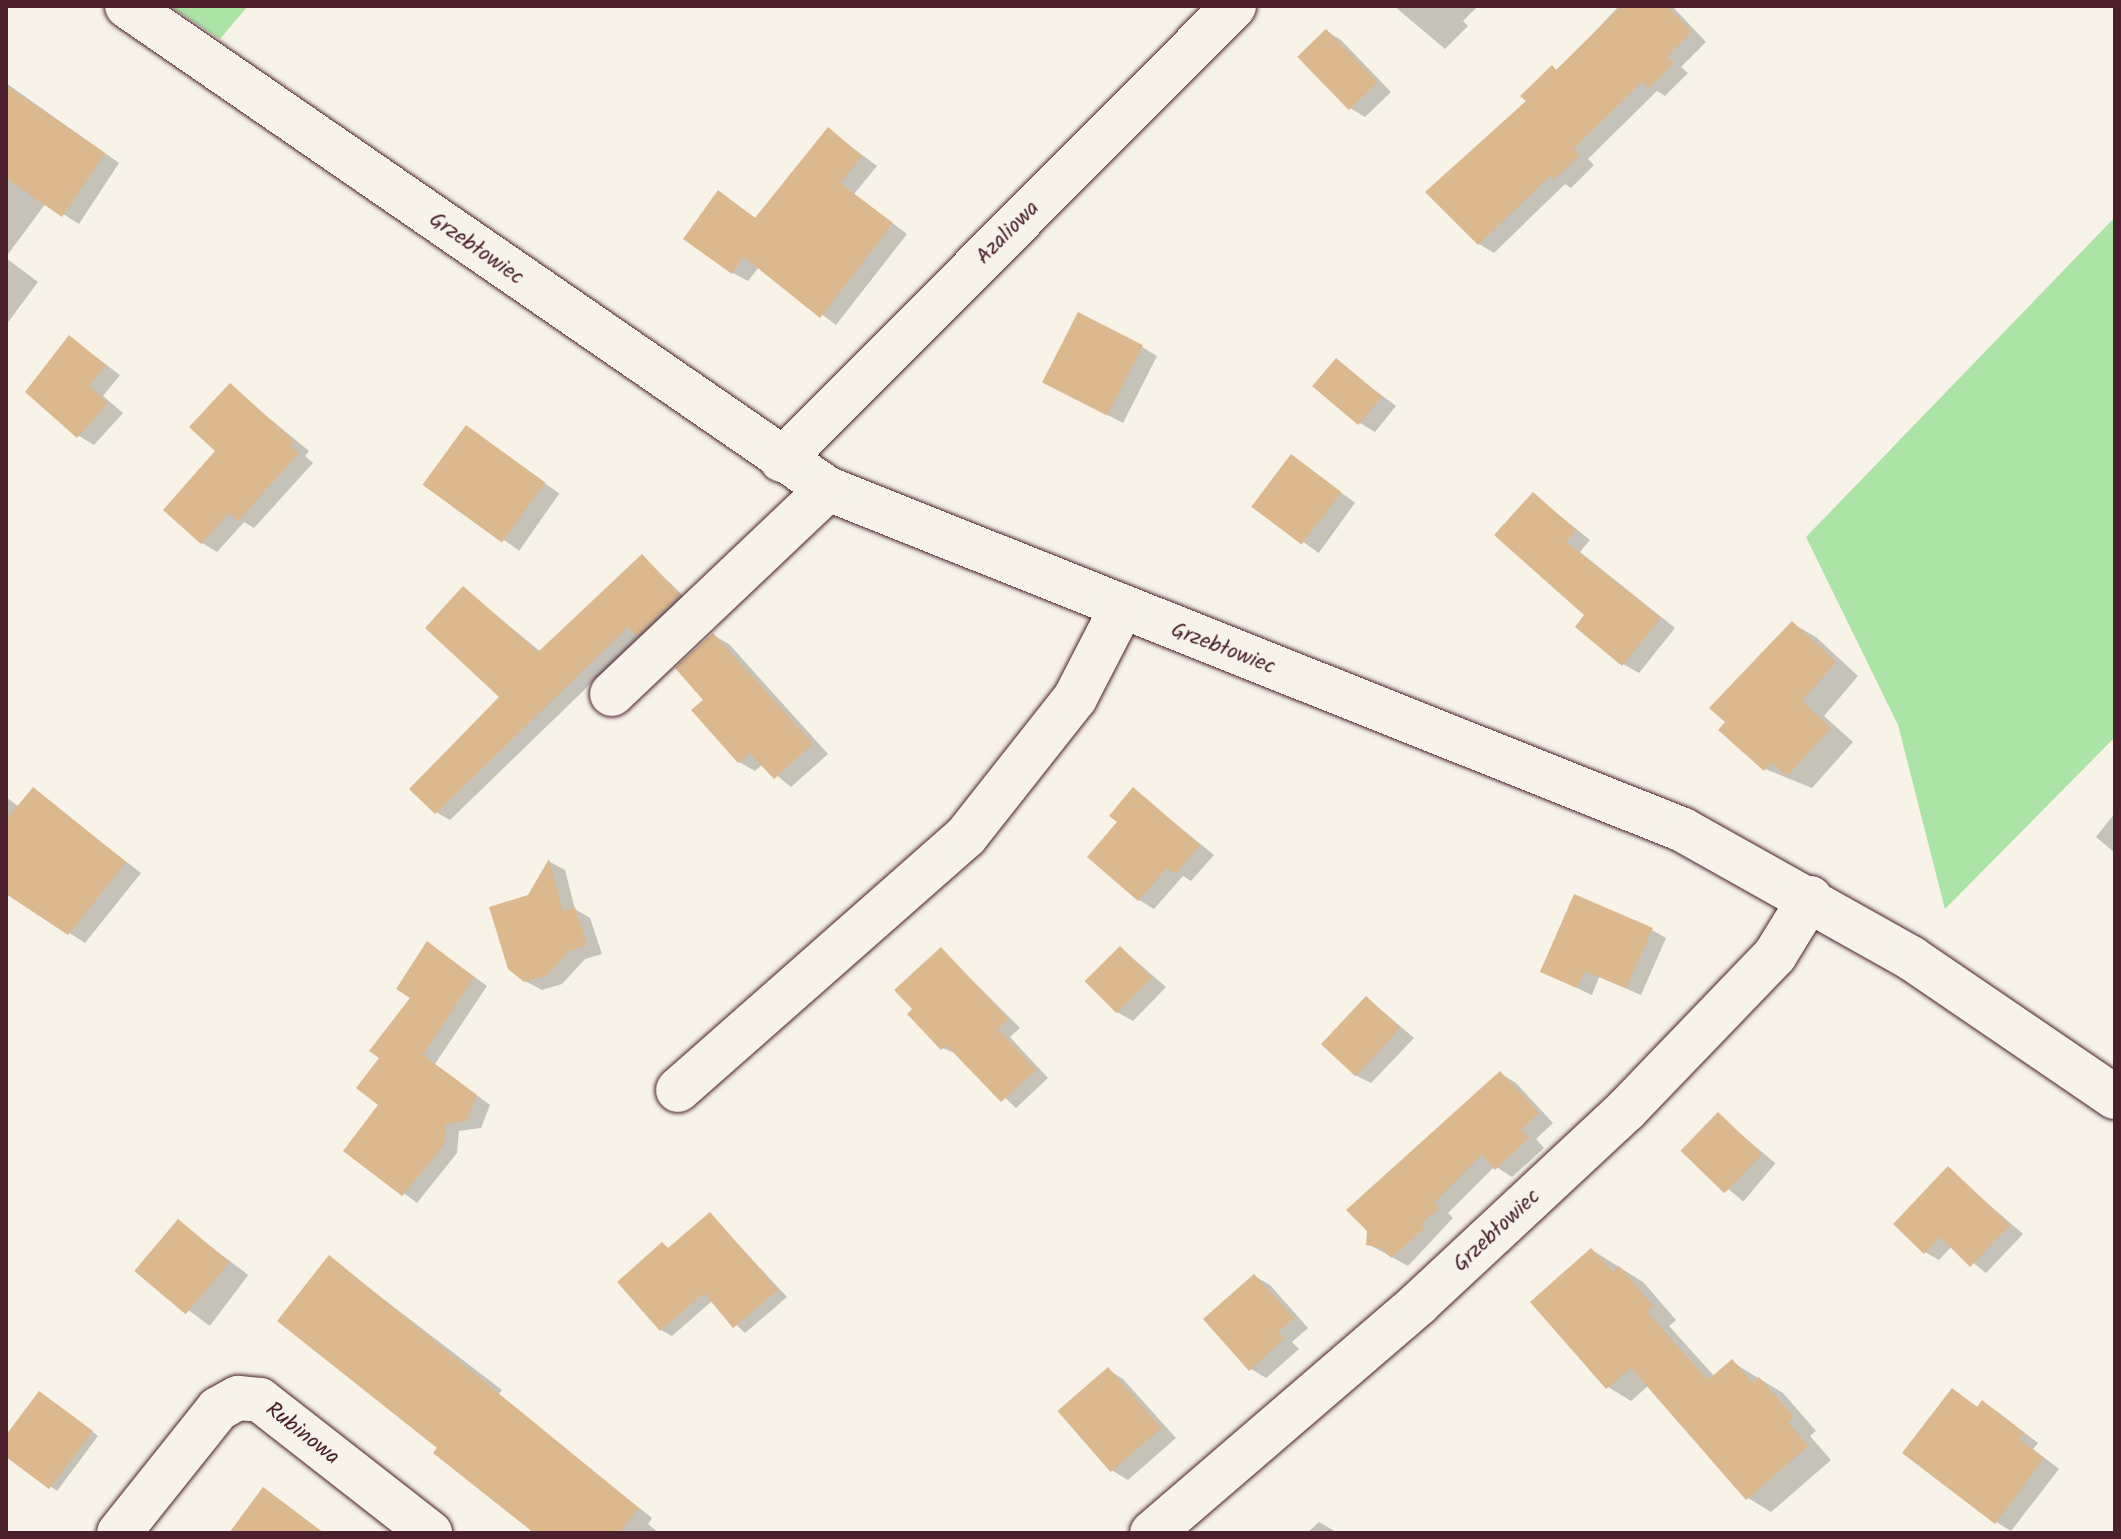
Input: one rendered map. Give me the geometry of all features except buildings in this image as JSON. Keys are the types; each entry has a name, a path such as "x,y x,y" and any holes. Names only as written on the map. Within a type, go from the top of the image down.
{"street":[{"name":"Grzebłowiec","path":"127,6 828,489 1121,609 1683,830 1810,898 1911,958 2115,1097"},
{"name":"Azaliowa","path":"782,460 1234,6"},
{"path":"612,694 828,489"},
{"path":"678,1090 966,836 1075,698 1121,609"},
{"name":"Grzebłowiec","path":"1152,1533 1419,1303 1626,1110 1775,955 1810,898"},
{"name":"Rubinowa","path":"119,1533 218,1409 238,1398 260,1400 430,1533"}],"green space":[{"path":"170,6 248,6 220,39"},
{"path":"2115,217 2115,737 1945,909 1898,725 1806,537"}]}
